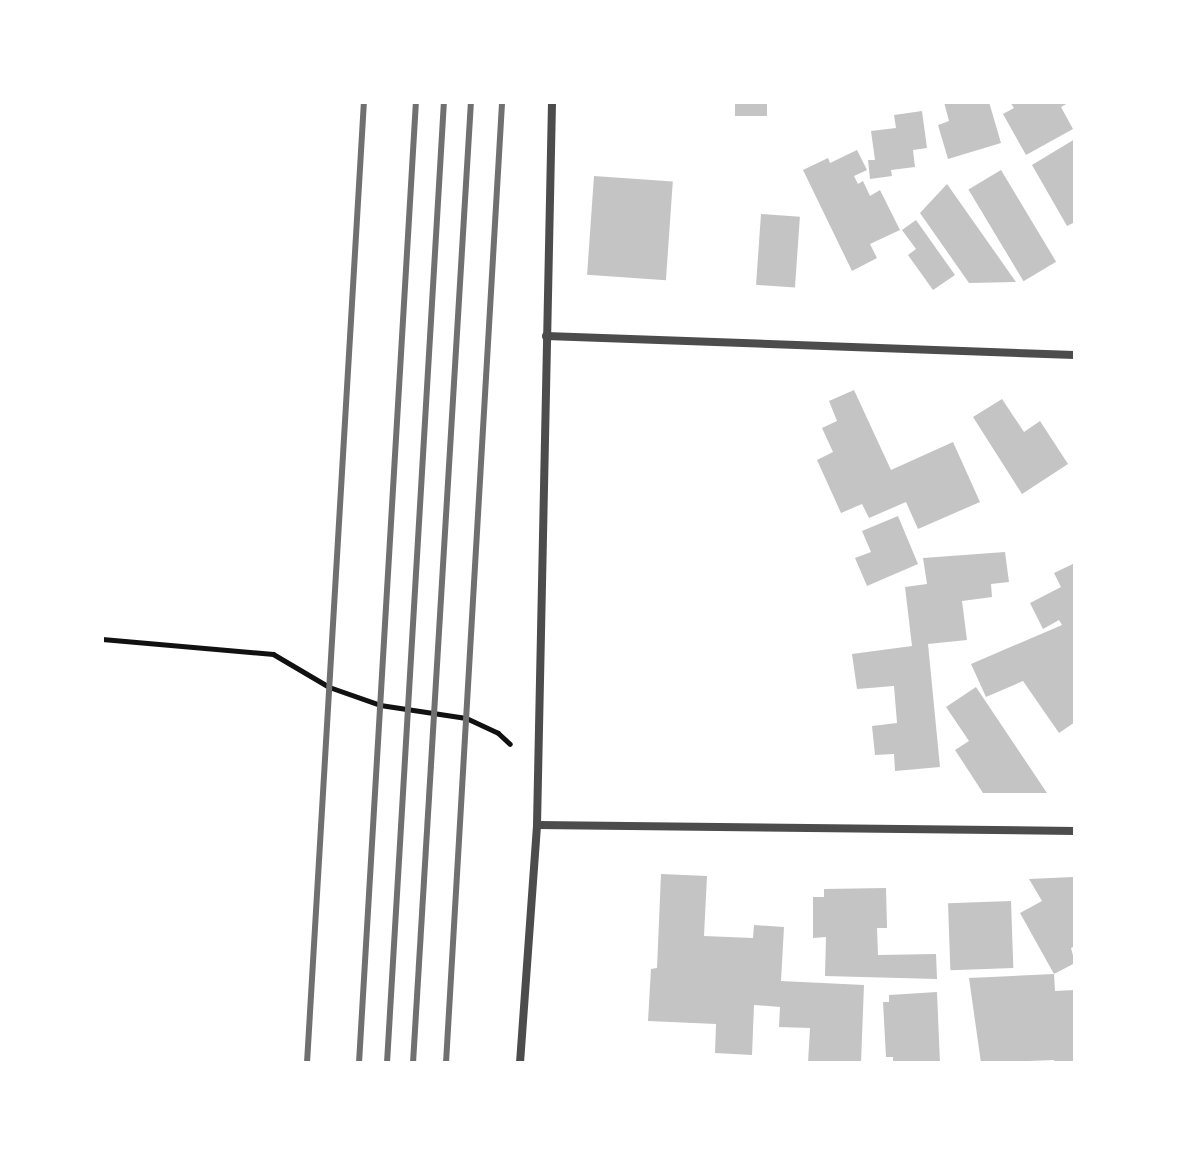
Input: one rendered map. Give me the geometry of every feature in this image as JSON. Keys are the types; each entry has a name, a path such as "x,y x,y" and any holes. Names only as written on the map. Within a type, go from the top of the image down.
{"street":[{"path":"520,1063 537,825 552,102"},
{"path":"546,336 1075,355"},
{"path":"537,825 1075,831"}],"path":[{"path":"102,639 273,654 329,687 380,705 466,718 498,733 509,742 516,755"}],"building":[{"path":"735,102 767,102 767,116 735,116"},
{"path":"944,102 989,102 1001,143 948,159 938,125 949,121"},
{"path":"1010,102 1070,102 1061,107 1073,129 1026,155 1003,114 1014,108"},
{"path":"922,111 927,148 913,150 915,167 891,170 892,176 870,179 868,160 875,160 871,131 896,128 894,115"},
{"path":"1075,139 1075,222 1067,226 1032,165"},
{"path":"857,150 867,170 854,176 858,184 863,181 870,196 880,190 900,230 870,244 877,258 852,271 803,170 828,158 830,163"},
{"path":"1001,170 1056,262 1024,281 968,190"},
{"path":"594,176 673,182 666,280 587,275"},
{"path":"947,184 1016,282 969,283 920,213"},
{"path":"761,214 800,217 795,288 756,285"},
{"path":"916,220 955,275 933,290 908,255 916,249 902,230"},
{"path":"854,390 891,470 953,442 980,502 918,529 906,502 869,518 862,504 841,513 817,460 833,452 822,428 837,421 829,401"},
{"path":"1002,399 1024,432 1040,421 1068,464 1022,494 973,417"},
{"path":"898,516 918,564 867,586 855,558 871,552 862,531"},
{"path":"1005,552 1009,582 991,584 992,597 962,601 967,640 928,644 940,767 895,771 894,754 875,755 872,726 897,723 894,686 857,689 852,654 912,646 905,587 927,584 923,558"},
{"path":"1075,563 1075,722 1059,733 1023,681 986,697 971,664 1062,625 1059,620 1043,629 1030,603 1061,587 1054,573"},
{"path":"976,687 1047,793 983,793 955,750 969,741 946,707"},
{"path":"661,874 707,876 704,936 753,938 754,925 784,927 781,981 864,985 861,1063 808,1063 810,1028 779,1027 780,1007 754,1005 752,1055 715,1053 716,1024 648,1021 651,969 657,968"},
{"path":"1073,877 1075,946 1071,948 1075,963 1054,974 1020,913 1042,901 1029,879"},
{"path":"886,888 887,928 877,928 878,955 936,954 937,979 825,976 826,937 813,938 813,897 824,897 824,889"},
{"path":"1011,901 1013,968 950,970 948,903"},
{"path":"1054,974 1055,991 1075,990 1075,1063 1055,1063 1054,1060 981,1063 969,978"},
{"path":"937,992 940,1063 893,1063 893,1057 886,1057 883,1002 889,1002 889,995"}],"railway":[{"path":"307,1063 364,102"},
{"path":"359,1063 416,102"},
{"path":"387,1063 444,102"},
{"path":"413,1063 471,102"},
{"path":"446,1063 502,102"}]}
